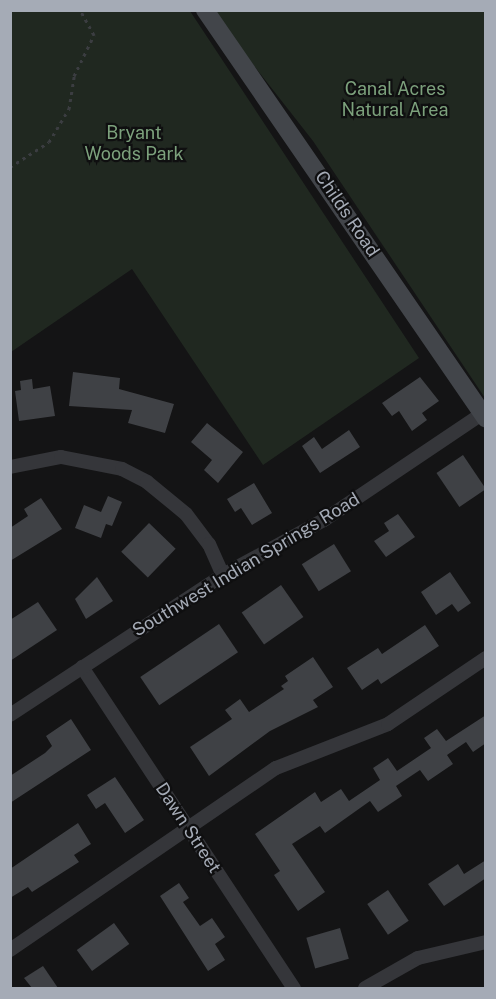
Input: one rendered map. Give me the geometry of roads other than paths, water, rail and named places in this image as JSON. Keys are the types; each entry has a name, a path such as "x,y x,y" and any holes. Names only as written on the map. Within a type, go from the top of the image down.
{"street":[{"name":"Childs Road","path":"206,10 484,417"},
{"name":"Southwest Indian Springs Road","path":"10,715 223,575 324,520 484,417"},
{"path":"10,467 61,456 122,469 186,514 208,544 223,575"},
{"path":"10,950 189,831 287,761 388,724 486,658"},
{"name":"Dawn Street","path":"82,667 294,988"},
{"path":"365,988 418,958 486,942"}],"park label":[{"name":"Canal Acres Natural Area","path":"395,100"},
{"name":"Bryant Woods Park","path":"134,144"}]}
